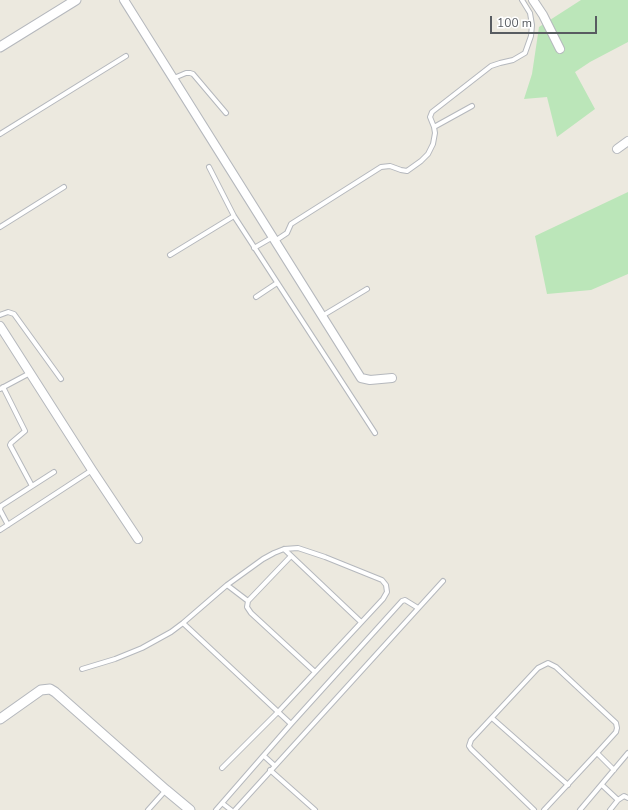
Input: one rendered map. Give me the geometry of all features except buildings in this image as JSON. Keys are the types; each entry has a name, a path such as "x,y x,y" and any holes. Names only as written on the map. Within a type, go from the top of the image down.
{"street":[{"path":"0,47 76,0"},
{"path":"124,0 361,378 370,380 392,378"},
{"path":"533,0 560,49"},
{"path":"617,149 628,141"},
{"path":"0,326 138,539"},
{"path":"0,719 41,690 50,689 190,810"}],"lane":[{"path":"254,248 287,233 291,224 381,167 390,166 407,171 425,158 433,144 435,133 430,117 432,112 491,66 513,60 525,53 531,36 532,25 530,13 522,0"},
{"path":"0,134 126,56"},
{"path":"174,78 186,73 193,74 226,113"},
{"path":"434,127 472,106"},
{"path":"210,167 234,216 375,433"},
{"path":"0,227 64,186"},
{"path":"170,255 234,216"},
{"path":"256,297 277,283"},
{"path":"322,316 367,289"},
{"path":"0,315 8,312 14,314 61,379"},
{"path":"30,373 2,388 25,431 11,442 10,445 32,486"},
{"path":"0,530 92,470"},
{"path":"8,525 0,510 1,506 54,472"},
{"path":"82,669 116,659 142,648 183,623 227,585 263,559 284,549 298,548 325,556 382,580 386,585 387,592 383,599 278,712 222,768"},
{"path":"284,549 361,622"},
{"path":"290,556 248,601 247,607 251,613 315,672"},
{"path":"235,810 443,581"},
{"path":"227,585 248,601"},
{"path":"216,810 402,601 405,600 418,608"},
{"path":"183,623 291,724"},
{"path":"534,810 469,746 471,740 538,668 548,664 556,667 616,723 618,728 597,754 544,810"},
{"path":"492,718 568,785"},
{"path":"580,810 628,753"},
{"path":"597,754 614,770"},
{"path":"264,756 274,766"},
{"path":"270,770 315,810"},
{"path":"602,785 618,800"},
{"path":"148,810 166,790"},
{"path":"610,810 618,800 624,796 628,798"},
{"path":"222,803 231,810"}],"green space":[{"path":"581,0 628,0 628,42 590,62 575,72 595,109 557,137 547,97 524,99 532,74 539,27"},
{"path":"628,192 628,274 591,290 547,294 535,236"}]}
